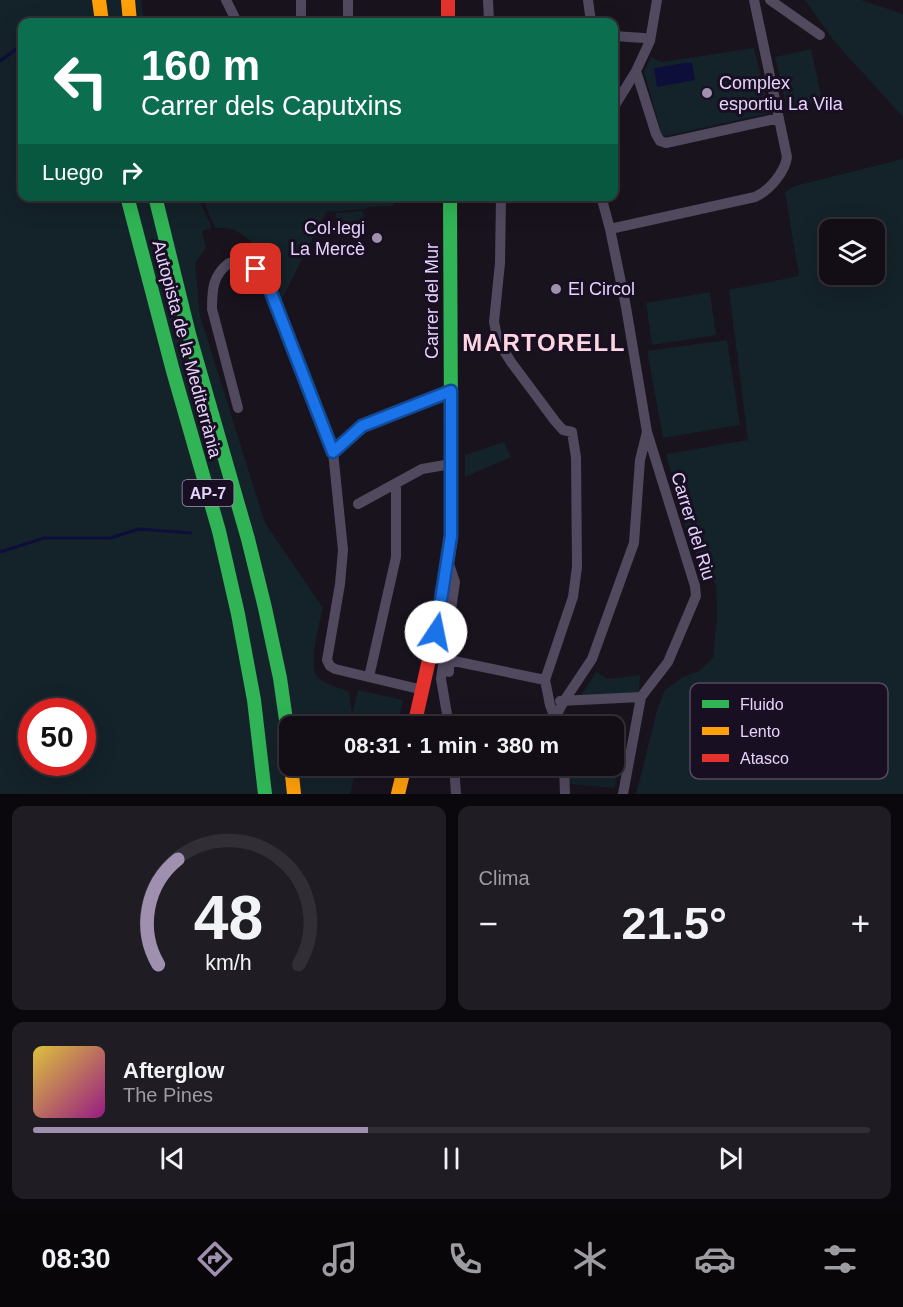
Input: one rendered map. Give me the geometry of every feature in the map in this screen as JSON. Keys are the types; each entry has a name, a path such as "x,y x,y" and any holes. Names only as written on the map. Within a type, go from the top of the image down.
{"main road":[{"path":"99,0 101,18"},
{"path":"128,0 130,18"},
{"path":"448,0 448,18"},
{"name":"Autopista de la Mediterrània","path":"128,201 173,371 219,531 254,700 265,794"},
{"name":"Autopista de la Mediterrània","path":"156,201 183,312 261,588 285,716"},
{"name":"Carrer del Mur","path":"416,716 440,611 451,536 450,201"},
{"path":"292,776 294,794"},
{"path":"398,794 402,776"}],"street":[{"path":"226,0 235,18"},
{"path":"301,0 302,18"},
{"path":"348,0 348,18"},
{"path":"488,0 489,18"},
{"path":"588,0 590,18"},
{"path":"618,100 636,71 650,41 657,0"},
{"path":"610,229 755,197 762,194 784,169 787,157 754,0"},
{"path":"770,0 820,35"},
{"path":"618,36 644,38 650,41"},
{"path":"636,71 656,134 660,141 666,144 779,118"},
{"path":"501,201 500,263 494,322 498,341 511,362 563,430 572,432 576,457 577,567 573,597 545,680 554,716"},
{"name":"Carrer del Riu","path":"602,201 626,307 647,432 696,591 693,604 669,662 641,697 622,794"},
{"path":"238,408 212,309 215,279 220,270 229,263 250,265 267,282 333,452 343,550 340,584 327,660 335,669 423,690"},
{"path":"333,452 362,426 451,391"},
{"path":"558,716 564,701 592,659 634,543 640,460 647,432"},
{"path":"358,504 422,469 452,464"},
{"path":"369,677 396,557 396,484"},
{"path":"448,562 455,582 441,679 448,716"},
{"path":"447,711 449,660 545,680"},
{"path":"547,694 555,700 564,701 641,697"},
{"path":"455,776 456,794"},
{"path":"564,776 565,794"}],"shaded area":[{"path":"0,0 141,0 143,18 18,18 18,201 200,201 212,228 202,231 206,248 195,263 200,315 265,523 323,608 315,644 315,672 318,678 349,692 352,714 358,690 403,700 399,716 279,716 279,776 354,776 350,794 0,794"},
{"path":"805,0 861,0 903,14 903,117 834,41"},
{"name":"Complex esportiu La Vila","path":"754,48 770,113 667,136 662,135 644,72 651,57 662,62"},
{"name":"Complex esportiu La Vila","path":"811,49 822,100 787,108 775,57"},
{"path":"692,62 695,80 657,87 654,68"},
{"path":"903,159 903,794 636,794 658,707 665,690 683,677 699,671 713,658 717,618 716,584 705,570 690,539 666,454 748,440 729,290 799,276 785,192 795,186"},
{"path":"204,201 394,201 394,206 326,212 280,303 266,265 251,242 241,234 229,229 215,228"},
{"path":"363,211 365,233 337,235 336,213"},
{"path":"710,292 716,335 652,345 646,303"},
{"path":"727,340 740,425 663,438 647,351"},
{"path":"504,442 511,457 465,477 465,455"},
{"path":"596,672 608,679 640,675 639,692 580,697"},
{"path":"568,776 617,776 614,788 569,784"}],"waterway":[{"path":"0,61 18,48"},
{"path":"0,552 44,538 110,538 139,529 191,533"}],"traffic: fast":[{"path":"128,201 173,371 219,531 254,700 265,794"},
{"path":"156,201 189,334 248,539 280,678 285,716"},
{"path":"450,201 451,427"}],"traffic: slow":[{"path":"99,0 101,18"},
{"path":"128,0 130,18"},
{"path":"292,776 294,794"},
{"path":"398,794 402,776"}],"traffic: jam":[{"path":"448,0 448,18"},
{"path":"416,716 440,611 451,536 451,427"}],"place":[{"name":"Complex esportiu La Vila","path":"707,93"},
{"name":"Col·legi La Mercè","path":"377,238"},
{"name":"El Circol","path":"556,289"}],"district":[{"name":"MARTORELL","path":"544,343"}],"route":[{"path":"256,269 267,282 333,452 362,426 451,391 451,536 436,632"}]}
